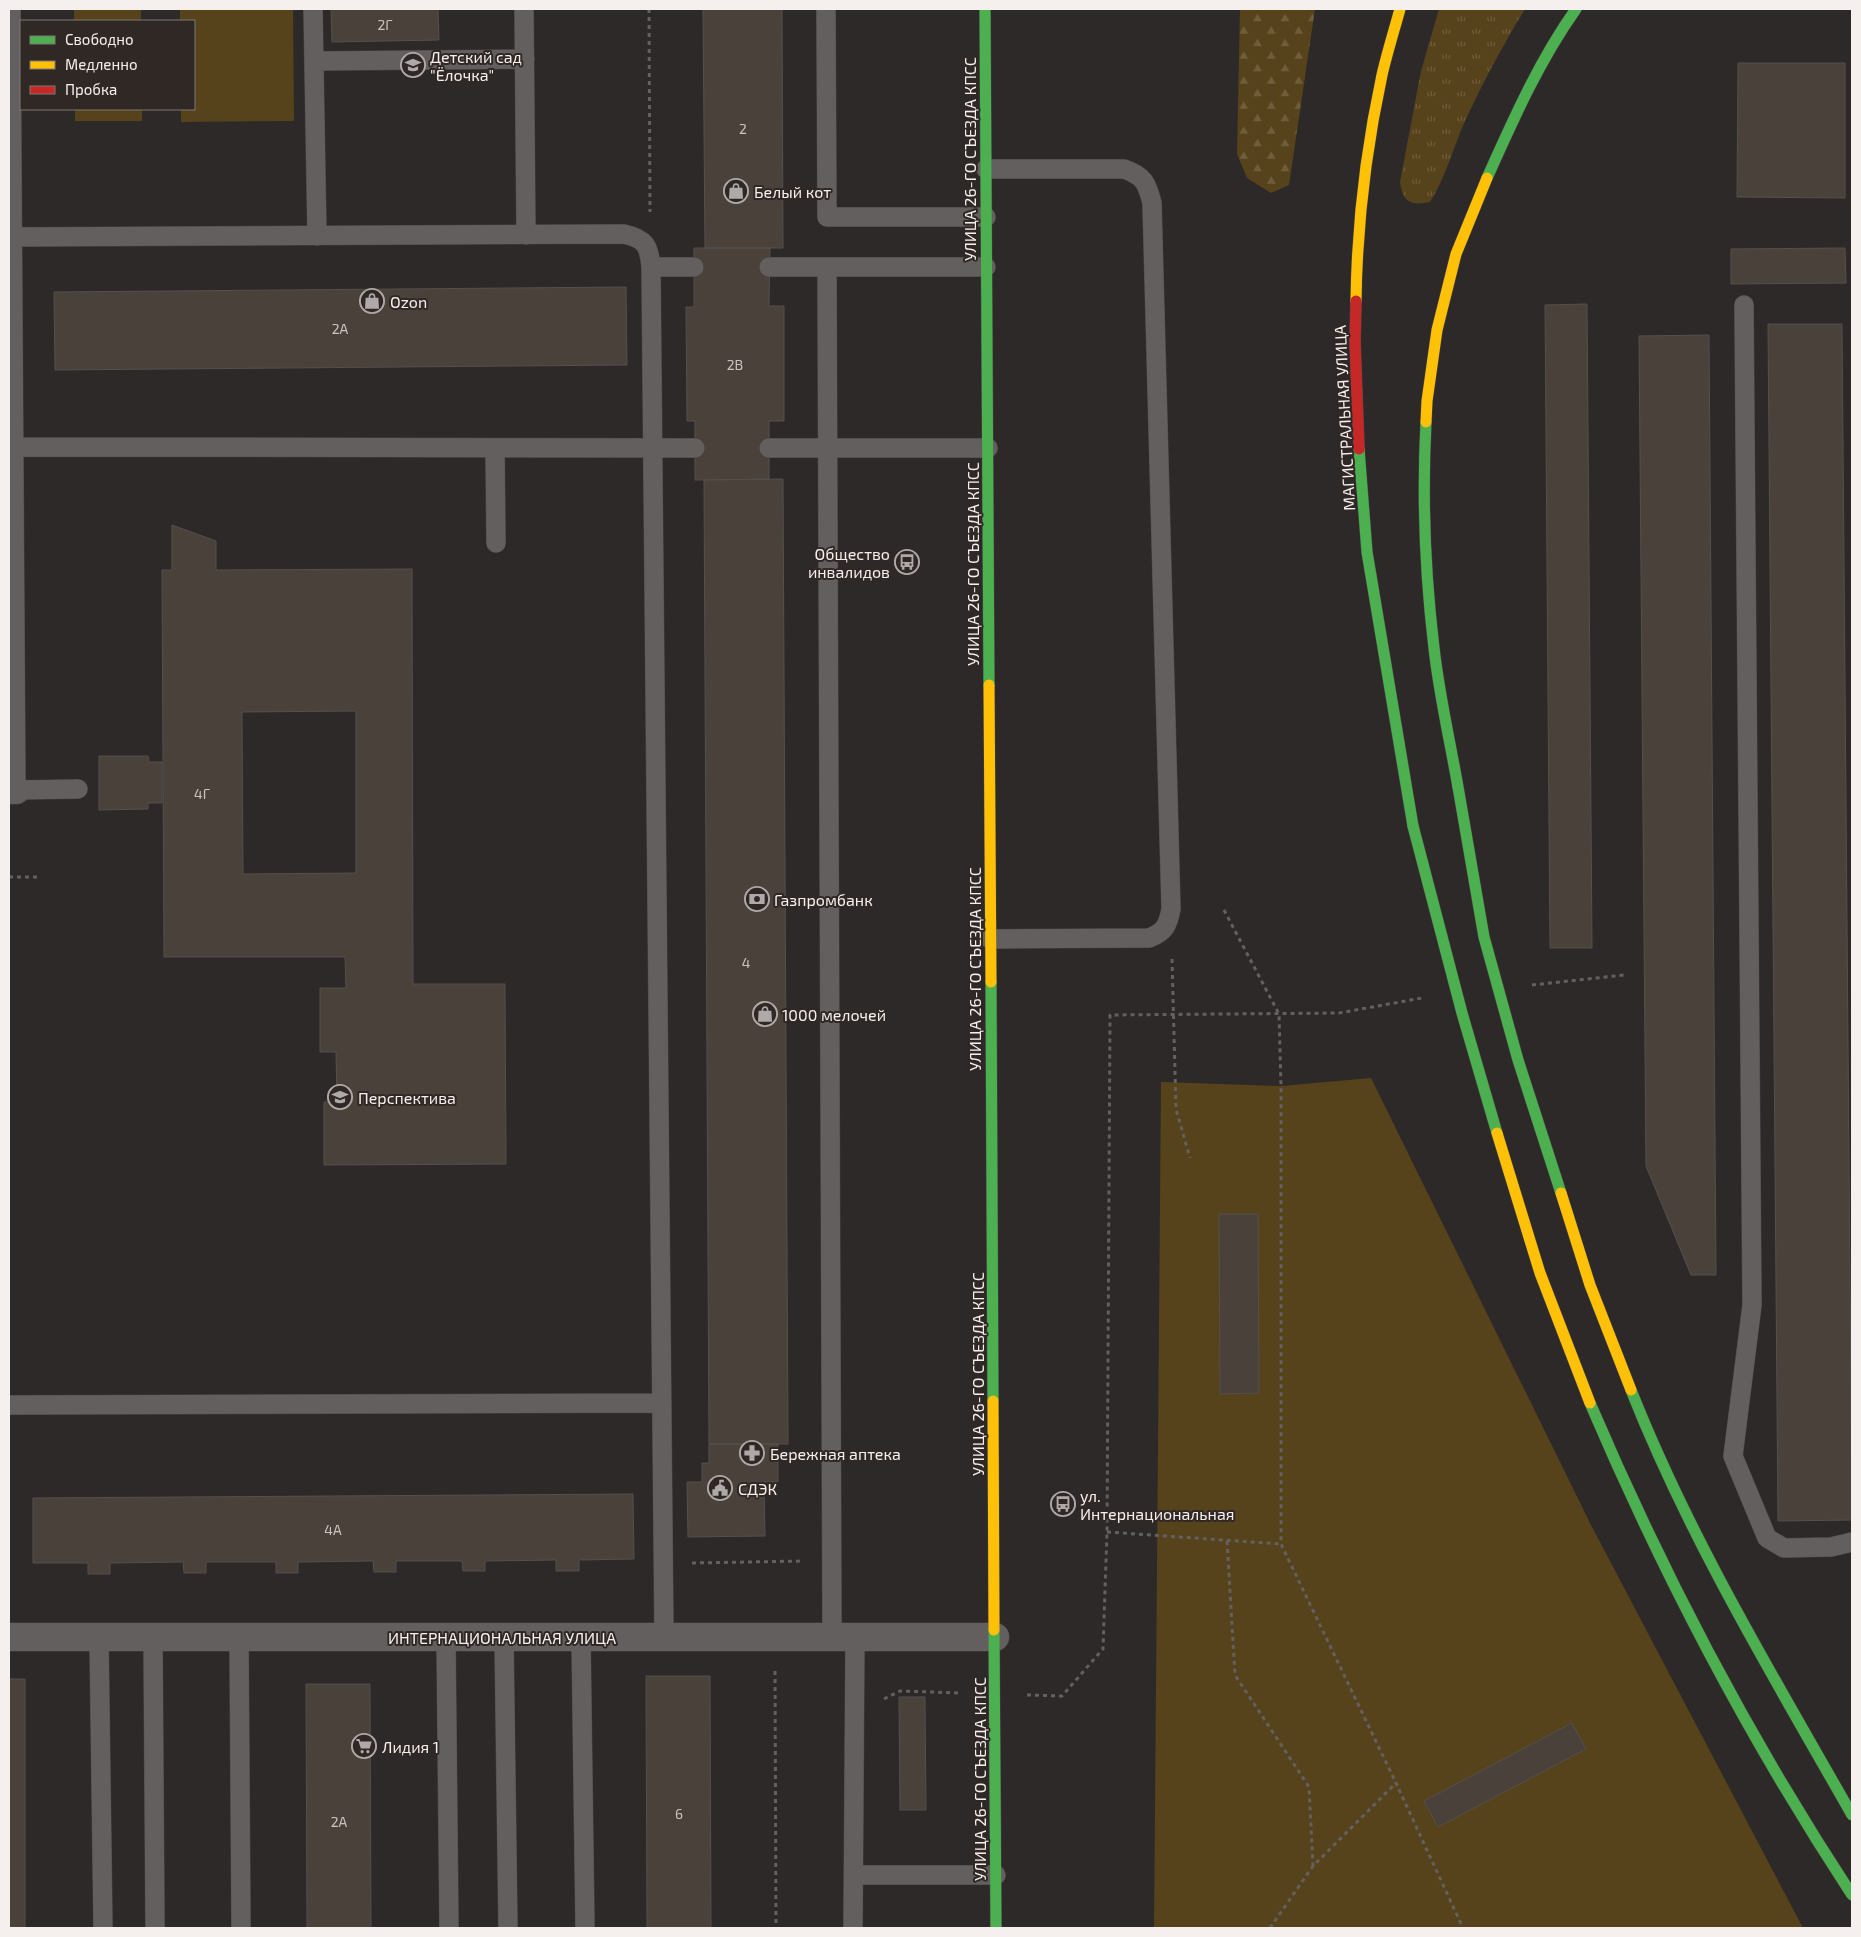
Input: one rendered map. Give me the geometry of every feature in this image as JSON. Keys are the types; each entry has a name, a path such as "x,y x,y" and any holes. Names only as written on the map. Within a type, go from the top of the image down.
{"main road":[{"name":"УЛИЦА 26-ГО СЪЕЗДА КПСС","path":"985,9 996,1928"},
{"name":"МАГИСТРАЛЬНАЯ УЛИЦА","path":"1400,9 1391,39 1368,153 1358,234 1356,318 1358,423 1366,545 1387,686 1413,826 1443,947 1478,1074 1548,1297 1602,1433 1650,1538 1701,1640 1766,1757 1822,1851 1852,1896"},
{"path":"1576,9 1559,33 1522,103 1488,177 1456,254 1437,330 1427,401 1423,475 1426,558 1434,649 1484,937 1518,1060 1590,1285 1640,1412 1692,1523 1740,1618 1852,1815"}],"street":[{"name":"ИНТЕРНАЦИОНАЛЬНАЯ УЛИЦА","path":"9,1637 995,1636"}],"lane":[{"path":"11,9 14,447 12,790 78,790"},
{"path":"313,9 317,236"},
{"path":"524,9 526,235"},
{"path":"826,9 827,217 986,216"},
{"path":"314,62 525,59"},
{"path":"986,169 1124,169 1137,174 1148,186 1152,203 1171,909 1169,922 1159,934 1149,938 990,939"},
{"path":"12,237 624,234 634,236 644,242 650,254 664,1637"},
{"path":"651,267 694,267"},
{"path":"769,267 986,267"},
{"path":"827,267 832,1561 855,1701 853,1928"},
{"path":"1744,305 1752,1305 1733,1456 1767,1538 1784,1548 1831,1547 1852,1542"},
{"path":"14,447 695,448"},
{"path":"495,448 496,543"},
{"path":"769,448 988,448"},
{"path":"9,1405 662,1403"},
{"path":"99,1637 103,1928"},
{"path":"153,1637 155,1928"},
{"path":"239,1637 241,1928"},
{"path":"446,1637 449,1928"},
{"path":"504,1637 508,1928"},
{"path":"581,1637 585,1928"},
{"path":"854,1875 996,1875"}],"path":[{"path":"649,9 651,267"},
{"path":"9,877 40,877"},
{"path":"1171,909 1176,1109 1190,1158"},
{"path":"1224,910 1278,1014 1281,1086 1281,1544 1396,1783 1463,1928"},
{"path":"855,1701 881,1701 900,1691 1062,1696 1103,1648 1107,1532 1110,1015 1339,1013 1408,999"},
{"path":"1107,1532 1281,1544"},
{"path":"1226,1541 1235,1675 1309,1787 1313,1866"},
{"path":"663,1564 832,1561"},
{"path":"774,1636 776,1928"},
{"path":"1270,1928 1313,1866 1396,1783"}],"green space":[{"path":"74,9 141,9 141,20 74,20"},
{"path":"180,9 293,9 294,121 181,122 181,110 195,110 195,20 180,20"},
{"path":"1240,9 1315,9 1289,185 1271,193 1247,178 1237,154"},
{"path":"1439,9 1525,9 1472,106 1436,192 1430,202 1413,203 1403,194 1400,182 1421,71"},
{"path":"75,110 142,110 142,121 75,121"},
{"path":"1371,1078 1591,1525 1803,1928 1154,1928 1161,1082 1281,1086"}],"building":[{"path":"331,9 438,9 439,40 332,42"},
{"path":"703,9 782,9 783,248 705,248"},
{"path":"1738,63 1845,63 1845,198 1737,197"},
{"path":"694,248 770,248 769,306 784,306 784,421 769,421 769,479 695,480 695,421 687,421 686,307 694,307"},
{"path":"1845,248 1846,283 1731,284 1731,249"},
{"path":"626,287 627,365 55,370 54,292"},
{"path":"1587,304 1592,948 1550,948 1545,305"},
{"path":"1768,324 1842,324 1852,1520 1778,1521"},
{"path":"1709,335 1716,1275 1691,1275 1646,1166 1639,336"},
{"path":"783,479 788,1444 709,1444 704,480"},
{"path":"172,525 216,541 216,570 412,569 413,984 505,984 506,1164 324,1165 324,1102 337,1102 336,1052 320,1052 320,988 346,988 345,957 164,957 162,570 172,570","holes":["356,711 356,873 243,874 242,712"]},
{"path":"99,756 148,756 149,762 162,762 162,803 148,803 148,809 99,810"},
{"path":"1219,1214 1258,1214 1259,1393 1220,1394"},
{"path":"709,1444 778,1444 778,1482 764,1482 765,1536 688,1537 687,1482 702,1482 702,1463 709,1463"},
{"path":"633,1494 634,1559 579,1560 579,1571 556,1571 556,1560 485,1561 485,1571 463,1571 462,1561 396,1561 396,1572 374,1572 373,1561 298,1562 298,1573 276,1573 276,1562 206,1562 206,1573 184,1573 183,1562 110,1563 110,1574 88,1574 88,1563 33,1563 33,1498"},
{"path":"646,1676 710,1676 711,1928 647,1928"},
{"path":"9,1679 25,1679 25,1928 9,1928"},
{"path":"306,1684 370,1684 371,1928 307,1928"},
{"path":"899,1697 925,1697 926,1810 900,1810"},
{"path":"1572,1723 1586,1749 1438,1827 1424,1801"}],"traffic: fast":[{"path":"985,9 989,685"},
{"path":"1487,178 1538,70 1576,9"},
{"path":"1426,422 1424,507 1428,592 1439,683 1458,787"},
{"path":"1359,449 1367,552 1413,826"},
{"path":"1458,787 1484,937 1518,1060 1561,1193"},
{"path":"1413,826 1462,1013 1497,1133"},
{"path":"991,982 993,1401"},
{"path":"1631,1390 1679,1500 1706,1553 1763,1659 1852,1815"},
{"path":"1590,1403 1647,1530 1710,1655 1778,1777 1852,1895"},
{"path":"994,1630 996,1928"}],"traffic: slow":[{"path":"1356,301 1360,216 1371,131 1382,75 1400,9"},
{"path":"1426,422 1427,401 1437,330 1456,254 1487,178"},
{"path":"989,685 991,982"},
{"path":"1497,1133 1540,1273 1590,1403"},
{"path":"1561,1193 1590,1285 1631,1390"},
{"path":"993,1401 994,1630"}],"traffic: jam":[{"path":"1356,301 1355,342 1359,449"}],"place":[{"name":"Детский сад \"Ёлочка\"","path":"413,65"},
{"name":"Белый кот","path":"736,191"},
{"name":"Ozon","path":"372,301"},
{"name":"Общество инвалидов","path":"907,562"},
{"name":"Газпромбанк","path":"757,899"},
{"name":"1000 мелочей","path":"765,1014"},
{"name":"Перспектива","path":"340,1097"},
{"name":"Бережная аптека","path":"752,1453"},
{"name":"СДЭК","path":"720,1488"},
{"name":"ул. Интернациональная","path":"1063,1504"},
{"name":"Лидия 1","path":"364,1746"}]}
